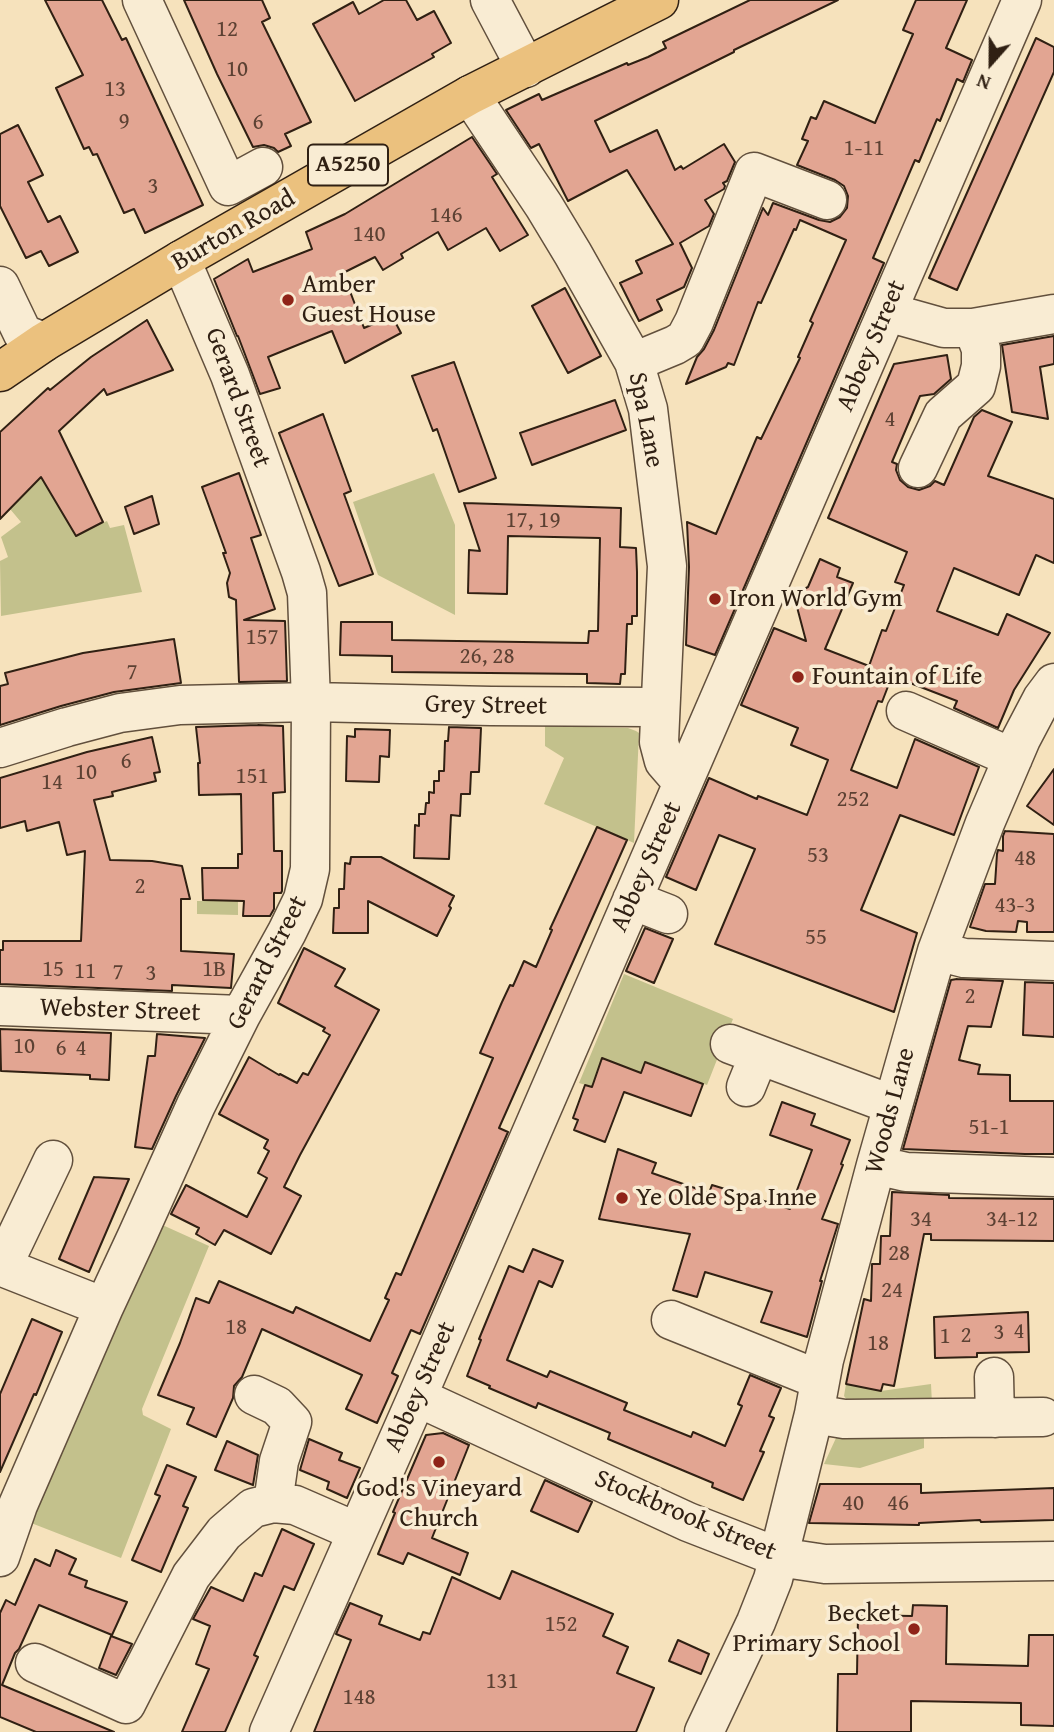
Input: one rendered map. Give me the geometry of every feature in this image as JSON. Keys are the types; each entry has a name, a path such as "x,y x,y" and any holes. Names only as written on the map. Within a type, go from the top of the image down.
{"main road":[{"name":"Burton Road","path":"0,372 44,342 181,260 470,95 653,1"}],"street":[{"path":"142,0 228,186 263,167"},
{"path":"490,0 526,68"},
{"name":"Abbey Street","path":"269,1732 1023,0"},
{"name":"Spa Lane","path":"470,95 568,244 634,362 648,409 667,566 659,742 664,761 683,783"},
{"path":"634,362 685,339 754,172 827,200"},
{"name":"Gerard Street","path":"0,1557 9,1502 104,1307 186,1127 241,1015 287,932 308,883 311,851 311,702 307,593 230,375 181,260"},
{"path":"0,286 23,334 44,342"},
{"path":"887,312 944,328 972,328 1054,314"},
{"path":"918,468 943,415 976,386 981,366 981,349 972,328"},
{"name":"Woods Lane","path":"704,1732 756,1622 773,1579 876,1165 937,951 985,823 1029,747 1042,699 1054,682"},
{"name":"Grey Street","path":"0,748 120,713 180,705 311,702 491,706 660,705"},
{"path":"906,711 1029,747"},
{"path":"632,900 668,915"},
{"path":"937,951 964,958 1054,961"},
{"name":"Webster Street","path":"0,1006 241,1015"},
{"path":"745,1062 893,1105"},
{"path":"53,1160 1,1266 104,1307"},
{"path":"876,1165 906,1172 1054,1177"},
{"path":"670,1320 817,1397 845,1419 1043,1417"},
{"path":"994,1377 995,1418"},
{"path":"254,1395 277,1406 292,1422 279,1461 273,1503"},
{"name":"Stockbrook Street","path":"417,1397 688,1522 778,1557 825,1564 1054,1561"},
{"path":"35,1663 126,1704 191,1576 224,1533 253,1508 273,1503 295,1505 357,1532"}],"shaded area":[{"path":"434,473 455,525 455,615 378,575 353,502"},
{"path":"42,478 76,535 107,521 110,528 124,525 142,592 1,616 0,561 8,557 1,537 21,522 10,509 27,487"},
{"path":"545,726 628,728 639,733 634,843 544,804 564,758 545,746"},
{"path":"197,901 238,901 238,915 197,914"},
{"path":"624,974 733,1019 707,1085 646,1062 639,1079 633,1070 602,1058 592,1087 579,1083"},
{"path":"158,1223 209,1246 142,1409 143,1415 171,1429 121,1558 26,1521"},
{"path":"846,1384 881,1391 931,1384 932,1404 847,1400 844,1396"},
{"path":"924,1435 924,1448 860,1468 824,1464 836,1438"}],"building":[{"path":"45,0 102,0 122,40 126,38 203,205 145,233 134,209 124,213 97,154 93,155 89,147 84,149 56,88 83,75"},
{"path":"184,0 262,0 270,18 262,22 311,122 285,134 291,146 278,152 264,145 253,147"},
{"path":"384,0 406,0 417,20 434,11 451,43 432,54 434,57 355,101 313,24 353,2 359,14"},
{"path":"750,0 838,0 595,121 610,152 657,130 675,170 681,166 683,169 724,144 735,162 727,181 723,183 724,189 705,200 714,214 709,226 680,243 692,268 684,287 657,300 662,310 639,321 620,283 642,273 636,261 673,244 627,170 568,201 539,144 531,148 506,110 539,94 542,100 627,63 628,65 648,57 666,48 663,42"},
{"path":"916,0 967,0 946,48 972,60 963,82 957,79 919,162 915,160 873,258 884,263 715,655 686,645 689,567 687,522 716,534 757,437 761,439 800,358 798,357 813,323 810,321 846,240 800,220 761,303 758,302 734,365 728,363 726,367 686,384 697,357 714,330 763,208 768,215 773,203 830,222 840,217 847,208 848,196 844,186 797,165 808,141 802,139 811,117 816,119 824,101 875,123 913,34 903,30"},
{"path":"1036,38 1054,47 1054,72 957,290 929,278"},
{"path":"18,125 43,175 28,182 48,222 60,216 78,252 49,266 41,251 26,258 0,206 0,134"},
{"path":"472,137 497,174 492,177 528,235 500,251 486,228 448,250 438,232 401,254 403,258 383,270 375,257 343,273 364,328 392,316 401,333 345,363 332,331 268,357 280,388 260,394 214,279 248,259 253,272 312,249 306,232 345,214"},
{"path":"565,288 601,356 568,373 532,306"},
{"path":"147,320 173,370 107,395 104,389 59,431 103,522 76,536 41,477 0,519 0,432 48,388 50,390 91,357"},
{"path":"1054,336 1054,364 1040,367 1048,419 1012,412 1002,345"},
{"path":"947,355 951,379 934,394 920,396 892,462 897,464 900,480 908,487 919,490 935,481 944,485 974,417 982,410 1012,422 988,476 1054,499 1054,563 1036,555 1019,595 954,568 937,611 998,635 1007,614 1050,633 1014,690 998,728 954,708 957,701 892,676 882,702 878,701 851,770 897,788 915,739 979,767 954,835 900,815 861,910 917,933 894,1012 715,944 755,849 719,835 696,890 666,877 709,778 757,799 758,796 807,815 828,760 791,745 798,728 741,705 774,628 806,641 797,607 820,559 840,568 837,577 853,583 825,649 869,666 882,630 886,631 904,585 895,582 907,552 828,518 894,364"},
{"path":"454,362 496,478 459,492 437,429 433,431 412,376"},
{"path":"615,400 626,430 532,465 520,433"},
{"path":"323,414 351,491 344,494 373,574 339,586 279,433"},
{"path":"239,473 261,535 251,538 275,609 244,620 285,621 287,681 239,682 236,600 229,597 227,583 230,573 223,553 226,553 202,487"},
{"path":"152,496 159,524 134,534 125,507"},
{"path":"464,503 621,508 620,547 636,548 637,616 632,616 632,624 627,624 625,674 621,674 620,684 587,683 587,674 392,672 392,656 340,655 341,622 392,622 392,640 588,643 589,631 598,631 600,538 508,536 507,594 468,593 469,550 480,551"},
{"path":"174,639 181,683 114,692 0,725 0,686 8,684 5,673 83,653"},
{"path":"283,726 285,792 273,793 274,851 282,851 282,891 274,893 274,909 270,916 243,916 244,901 203,900 202,868 238,868 238,854 242,854 241,794 199,795 200,763 196,727"},
{"path":"449,727 481,728 479,772 471,772 470,794 461,794 460,816 451,815 449,859 414,858 415,825 419,826 419,814 425,814 429,792 434,793 434,781 439,781 439,771 444,771 445,741 448,741"},
{"path":"355,729 390,730 389,757 380,756 379,782 346,781 347,736 355,737"},
{"path":"152,737 160,772 154,773 156,781 112,792 113,796 94,800 110,860 152,861 182,866 190,899 181,899 181,951 234,954 231,988 172,985 172,991 0,984 0,950 3,950 3,941 81,941 85,851 67,855 59,822 27,831 25,821 0,828 0,778 87,752"},
{"path":"1054,769 1054,825 1027,806"},
{"path":"597,827 627,840 499,1128 508,1132 420,1334 411,1330 392,1373 398,1376 377,1423 346,1409 362,1375 262,1329 242,1377 234,1386 233,1398 216,1437 187,1424 194,1408 158,1395 196,1298 209,1303 219,1281 293,1313 296,1307 370,1341 389,1300 385,1298 396,1273 401,1275 493,1058 480,1053 502,1002 510,985 513,986 524,961 536,967 552,930 550,929"},
{"path":"1005,831 1054,834 1054,932 1027,932 1027,922 1018,921 1016,932 986,931 970,927 985,884 995,884 997,854 998,850 1003,851"},
{"path":"351,857 381,857 454,896 437,936 368,901 368,933 333,933 334,908 339,908 339,889 344,889 345,863 350,864"},
{"path":"645,928 673,939 654,983 626,971"},
{"path":"304,948 345,969 335,986 379,1010 284,1187 301,1196 271,1254 224,1230 215,1245 196,1234 199,1228 171,1214 186,1185 247,1217 267,1178 258,1173 269,1151 264,1148 268,1140 219,1114 249,1057 297,1083 303,1073 308,1075 330,1035 323,1031 325,1028 278,1003"},
{"path":"951,980 1003,981 991,1027 968,1026 959,1060 980,1065 978,1074 1010,1075 1010,1101 1054,1101 1054,1154 903,1149"},
{"path":"1025,982 1054,983 1054,1037 1023,1035"},
{"path":"0,1029 111,1033 109,1080 90,1079 90,1075 1,1071"},
{"path":"157,1034 205,1038 152,1149 135,1147 148,1056 155,1056"},
{"path":"602,1058 641,1073 645,1062 703,1084 691,1116 624,1092 605,1142 574,1130 578,1120 573,1118 585,1085 592,1087"},
{"path":"782,1102 815,1114 811,1125 850,1140 822,1219 838,1224 820,1281 807,1337 761,1322 772,1292 705,1272 697,1297 673,1290 690,1234 599,1219 618,1149 656,1163 652,1173 709,1193 712,1185 790,1209 812,1150 770,1135"},
{"path":"94,1177 129,1179 89,1272 59,1259"},
{"path":"892,1192 949,1195 949,1198 1054,1199 1054,1241 931,1240 931,1234 924,1234 894,1386 883,1384 881,1391 846,1384 864,1299 871,1301 872,1264 880,1264 881,1236 890,1236"},
{"path":"533,1249 563,1261 552,1287 539,1281 507,1360 547,1377 550,1371 627,1403 624,1410 691,1437 693,1432 725,1446 742,1406 738,1404 750,1375 781,1388 769,1416 774,1418 760,1451 764,1452 743,1500 712,1487 713,1483 608,1439 610,1433 538,1403 536,1408 467,1376 509,1266 523,1272"},
{"path":"1028,1312 1029,1352 977,1353 977,1357 935,1358 934,1317"},
{"path":"32,1319 62,1332 0,1472 0,1394"},
{"path":"443,1433 469,1445 432,1538 468,1553 460,1575 408,1553 403,1564 378,1554 426,1435"},
{"path":"309,1439 342,1453 339,1460 360,1468 347,1498 327,1489 329,1482 300,1470"},
{"path":"227,1441 258,1455 253,1485 215,1470"},
{"path":"167,1465 196,1477 183,1506 188,1508 161,1572 132,1560 160,1496 155,1494"},
{"path":"545,1480 592,1502 578,1532 531,1511"},
{"path":"820,1484 921,1484 921,1493 1054,1488 1054,1520 980,1520 919,1525 809,1523"},
{"path":"282,1529 314,1544 294,1590 284,1586 254,1655 258,1657 225,1732 182,1732 209,1669 196,1664 210,1626 193,1619 211,1587 243,1601 255,1573 262,1576"},
{"path":"56,1550 76,1559 69,1574 87,1581 85,1587 127,1602 112,1635 39,1605 2,1685 114,1732 36,1732 0,1717 0,1613 6,1600 15,1605 35,1559 50,1566"},
{"path":"512,1571 613,1614 603,1636 628,1647 617,1673 654,1688 636,1732 314,1732 351,1640 336,1634 350,1603 382,1616 379,1624 420,1640 423,1632 430,1634 452,1577 500,1599"},
{"path":"913,1605 947,1606 946,1664 1028,1666 1029,1635 1054,1635 1054,1726 1021,1725 1021,1703 911,1701 911,1732 837,1732 838,1674 857,1674 858,1615 912,1616"},
{"path":"111,1636 132,1644 116,1675 99,1668"},
{"path":"678,1640 709,1654 701,1674 669,1661"}],"place":[{"name":"Amber Guest House","path":"288,300"},
{"name":"Iron World Gym","path":"715,599"},
{"name":"Fountain of Life","path":"798,677"},
{"name":"Ye Olde Spa Inne","path":"622,1198"},
{"name":"God's Vineyard Church","path":"439,1462"},
{"name":"Becket Primary School","path":"914,1629"}]}
